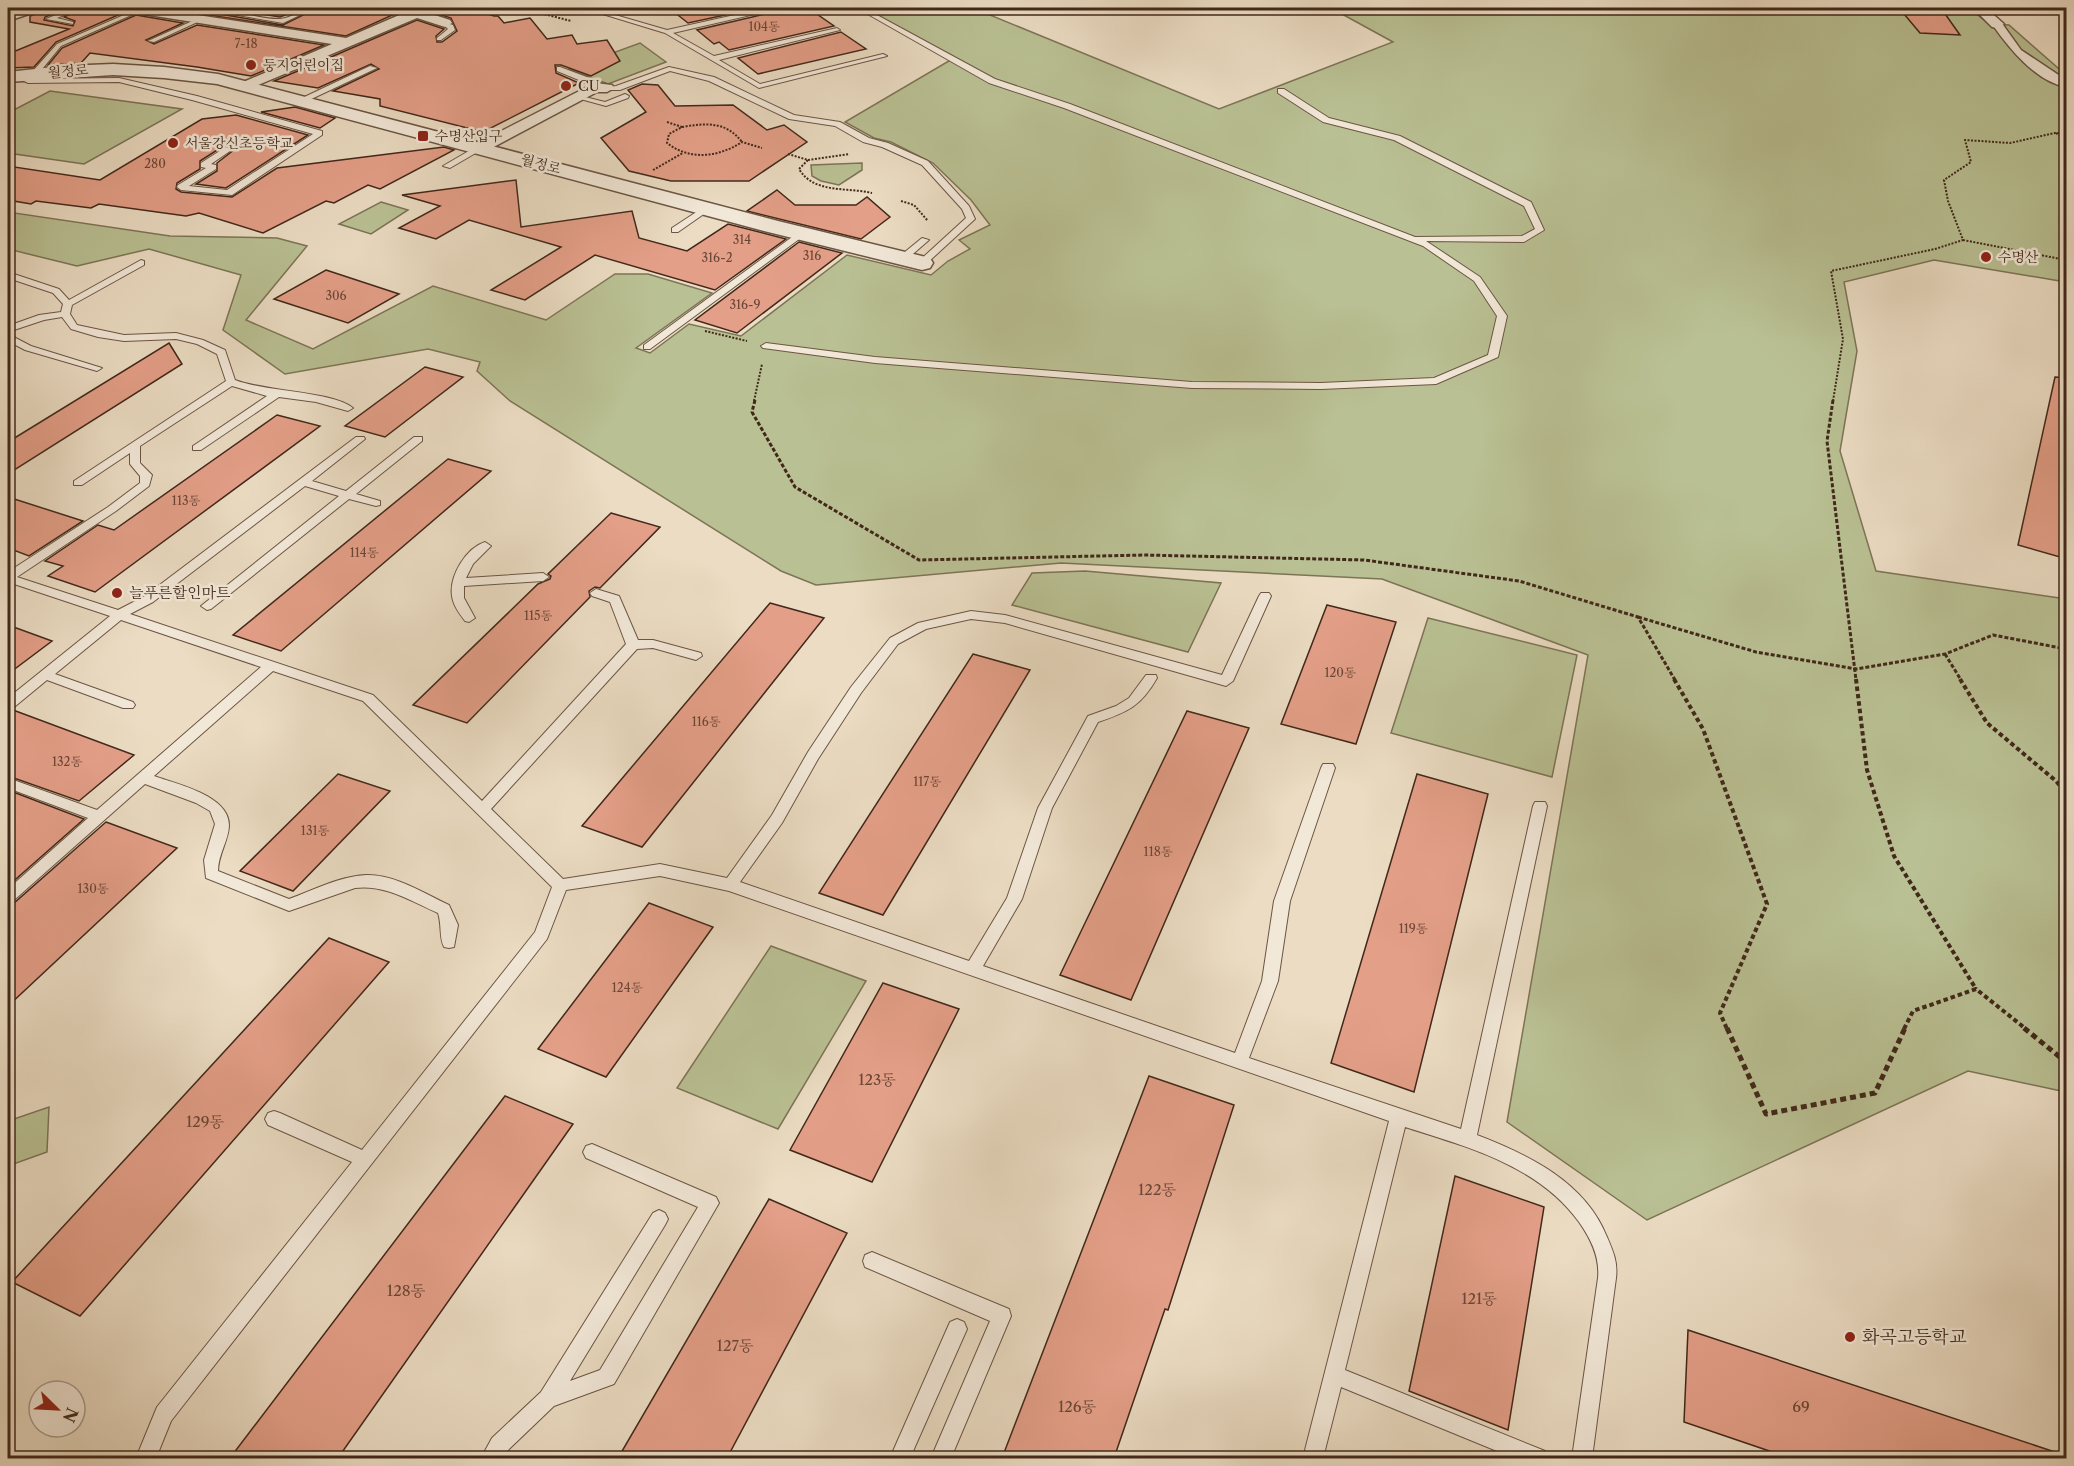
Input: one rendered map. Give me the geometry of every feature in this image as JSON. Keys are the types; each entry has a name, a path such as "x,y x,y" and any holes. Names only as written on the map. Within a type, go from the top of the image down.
{"street":[{"path":"8,18 33,8"},
{"path":"136,8 200,13 345,42"},
{"path":"402,8 445,23"},
{"path":"1979,8 1997,24 2017,52 2067,84"},
{"path":"246,86 320,58 345,42 416,13"},
{"name":"월정로","path":"8,77 91,69 137,68 218,79 482,147 802,234 913,261"},
{"path":"482,147 577,97 601,88"}],"lane":[{"path":"71,23 49,19 78,8"},
{"name":"월정로","path":"32,74 59,45 136,8"},
{"path":"152,41 200,13 283,21 312,8"},
{"path":"586,8 667,32 759,86 883,56"},
{"path":"667,32 773,8"},
{"path":"766,346 875,360 1192,385 1321,387 1436,381 1493,357 1502,316 1477,279 1426,244 1067,106 992,81 860,8"},
{"path":"439,39 452,30 451,26 445,23"},
{"path":"712,59 837,30"},
{"path":"302,100 373,68"},
{"path":"560,69 601,88 616,88 669,69 711,79 792,117 837,124 866,140 885,144 925,163 966,208 971,219 913,261"},
{"path":"32,74 28,81 36,83 119,80 194,98 320,134 230,194 181,187 213,167 204,165 230,149"},
{"path":"1281,92 1326,120 1397,138 1528,204 1540,230 1524,239 1410,238"},
{"path":"577,97 606,104 625,96"},
{"path":"447,166 482,147"},
{"path":"675,230 707,208"},
{"path":"647,347 802,234"},
{"path":"913,261 925,240"},
{"path":"8,329 67,309 141,262"},
{"path":"8,275 56,291 74,327 124,338 176,336 200,342 221,352 231,382 248,390 312,398 348,408"},
{"path":"8,337 28,348 97,368"},
{"path":"78,483 231,382"},
{"path":"197,448 275,395"},
{"path":"8,705 119,615 149,599 360,439"},
{"path":"207,606 418,439"},
{"path":"8,577 145,484 146,476 135,464 135,445"},
{"path":"303,482 376,503"},
{"path":"469,618 460,608 458,596 462,568 471,556 485,546"},
{"path":"8,577 368,698 560,885"},
{"path":"459,582 543,577"},
{"path":"596,593 615,599 633,645"},
{"path":"730,885 777,819 813,756 856,690 894,641 922,626 971,615 1005,619 1226,681 1265,596"},
{"path":"482,810 633,645 653,644 696,656"},
{"path":"8,897 270,666"},
{"path":"46,675 128,705"},
{"path":"973,969 1014,899 1045,808 1093,719 1124,708 1140,698 1151,678"},
{"path":"1240,1061 1270,981 1282,902 1328,768"},
{"path":"143,778 201,799 216,808 222,824 211,860 211,874 289,905 367,881 386,885 444,909 450,925 449,942"},
{"path":"8,783 100,817"},
{"path":"1467,1139 1540,806"},
{"path":"560,885 660,870 730,885 1467,1139 1525,1162 1566,1192 1593,1226 1608,1262 1582,1458"},
{"path":"146,1458 164,1414 542,935 560,885"},
{"path":"1313,1458 1399,1117"},
{"path":"274,1119 364,1159"},
{"path":"548,1400 606,1377 710,1203 592,1152"},
{"path":"491,1458 499,1445 548,1400 659,1219"},
{"path":"872,1261 1002,1316 942,1458"},
{"path":"900,1458 957,1329"},
{"path":"1334,1375 1538,1458"}],"path":[{"path":"667,122 682,127"},
{"path":"742,142 735,148 719,153 695,155 674,150 667,143 669,134 682,127 699,124 725,126 735,131 742,142 762,148"},
{"path":"2055,133 2067,140"},
{"path":"1963,240 1948,201 1944,180 1971,162 1965,140 2010,143 2055,133 2067,133"},
{"path":"788,154 808,160 800,169 809,182 834,190 854,189 872,193"},
{"path":"901,201 914,205 928,221"},
{"path":"2067,260 1963,240 1935,249 1832,271 1842,339 1827,441 1867,770 1894,856 1976,989 2067,1062"},
{"path":"678,324 766,346 752,412 795,487 919,560 1144,555 1364,560 1519,581 1756,652 1856,669 1945,654 1993,635 2067,650"},
{"path":"1638,617 1703,729 1767,904 1720,1013 1766,1114 1875,1093 1913,1011 1976,989"},
{"path":"1945,654 1986,723 2056,781 2067,793"}],"green space":[{"name":"수명산","path":"860,8 973,8 1219,109 1393,42 1331,8 1395,10 1404,8 1600,8 1617,10 1620,8 1969,8 1989,24 2009,25 2066,75 2066,282 1934,260 1844,282 1857,351 1840,451 1876,571 2066,599 2066,1092 1968,1071 1647,1220 1507,1122 1588,655 1382,579 1061,563 816,585 781,571 510,401 477,371 480,362 428,349 285,374 223,330 241,275 149,249 77,266 8,249 8,212 170,236 277,238 307,246 246,320 313,349 433,286 546,320 615,274 648,274 712,293 636,348 650,353 689,324 741,336 847,255 931,275 948,261 970,249 959,240 990,225 971,200 933,163 891,142 874,138 845,122 954,58"},
{"path":"640,43 666,62 608,84 569,69"},
{"path":"50,91 182,109 84,164 8,153 8,113"},
{"path":"862,163 862,170 839,185 821,181 812,176 811,165"},
{"path":"381,202 408,210 371,234 339,224"},
{"path":"1085,571 1221,583 1188,652 1012,605 1032,573"},
{"path":"1428,618 1577,655 1552,777 1391,733"},
{"path":"771,946 866,981 778,1129 677,1088"},
{"path":"49,1107 47,1152 8,1166 8,1121"}],"building":[{"path":"42,8 68,8 45,17 44,20 73,26 75,21 64,17 83,8 121,8 125,12 56,42 34,67 8,68 8,54 69,29 30,22 30,16 39,13"},
{"path":"163,8 195,8 283,25 317,8 394,8 397,13 346,36"},
{"path":"225,8 304,8 280,17"},
{"path":"419,8 470,8 498,16 504,23 530,18 547,39 572,35 577,44 607,40 620,61 591,76 555,65 556,73 579,83 483,132 380,106 380,99 333,91 379,69 371,64 318,88 274,81 319,62 327,63 332,60 331,57 417,20 444,29 436,36 437,42 442,42 457,31 451,18"},
{"path":"669,8 758,8 688,23"},
{"path":"778,8 808,8 834,26 729,50 719,42 714,44 697,30 774,12"},
{"path":"1899,8 1941,8 1960,35 1920,33"},
{"path":"136,15 183,23 146,40 154,44 197,25 324,45 251,76 90,53 81,63 48,65 62,48"},
{"path":"841,32 866,49 758,74 738,58"},
{"path":"642,84 658,85 675,106 733,105 767,130 784,125 807,142 749,181 671,181 629,171 601,138 646,112 628,90"},
{"path":"295,107 335,118 320,128 261,112"},
{"path":"236,115 308,135 226,188 196,184 217,171 217,163 235,149 225,145 200,161 200,169 177,183 176,189 181,192 232,197 277,168 444,147 454,150 380,189 368,185 334,203 326,201 263,233 199,213 186,216 99,204 91,208 8,200 8,166 100,180 202,119"},
{"path":"516,180 521,227 632,211 639,238 687,251 728,224 786,239 715,290 595,255 525,300 491,290 561,247 469,220 436,239 399,228 440,206 402,195"},
{"path":"777,190 795,205 856,205 867,197 890,217 861,239 747,211"},
{"path":"799,242 842,253 737,333 695,320"},
{"path":"326,270 399,294 348,323 274,299"},
{"path":"169,343 182,364 8,474 8,442"},
{"path":"425,367 463,377 385,437 345,426"},
{"path":"2055,377 2067,378 2067,559 2018,545"},
{"path":"277,415 320,426 95,592 48,576 63,566 45,561 98,525 114,530"},
{"path":"448,459 491,471 281,651 233,635"},
{"path":"8,497 83,521 29,556 8,548"},
{"path":"611,513 660,527 600,588 595,587 589,591 590,597 467,723 413,705 538,584 550,579 551,576 548,574"},
{"path":"770,603 824,618 642,847 582,826"},
{"path":"1327,605 1396,622 1356,744 1281,724"},
{"path":"8,625 52,641 8,674"},
{"path":"973,654 1030,670 883,915 819,893"},
{"path":"13,710 134,755 79,801 8,776 8,712"},
{"path":"1187,711 1249,728 1131,1000 1060,975"},
{"path":"338,774 390,791 293,891 240,871"},
{"path":"1417,774 1488,794 1414,1092 1331,1063"},
{"path":"8,790 84,819 8,886"},
{"path":"106,822 177,848 8,1006 8,905 14,903"},
{"path":"649,903 713,927 606,1077 538,1049"},
{"path":"329,938 389,962 80,1316 12,1282"},
{"path":"883,983 959,1009 872,1182 790,1150"},
{"path":"1149,1076 1234,1105 1168,1310 1165,1309 1114,1458 1002,1458"},
{"path":"505,1096 573,1124 338,1458 230,1458"},
{"path":"1455,1176 1544,1207 1508,1430 1409,1391"},
{"path":"769,1199 847,1233 727,1458 618,1458"},
{"name":"화곡고등학교","path":"1688,1330 2058,1453 2057,1458 1790,1458 1684,1422"}],"place":[{"name":"둥지어린이집","path":"251,65"},
{"name":"CU","path":"566,86"},
{"name":"수명산입구","path":"423,136"},
{"name":"서울강신초등학교","path":"173,143"},
{"name":"수명산","path":"1986,257"},
{"name":"늘푸른할인마트","path":"117,593"},
{"name":"화곡고등학교","path":"1850,1337"}]}
